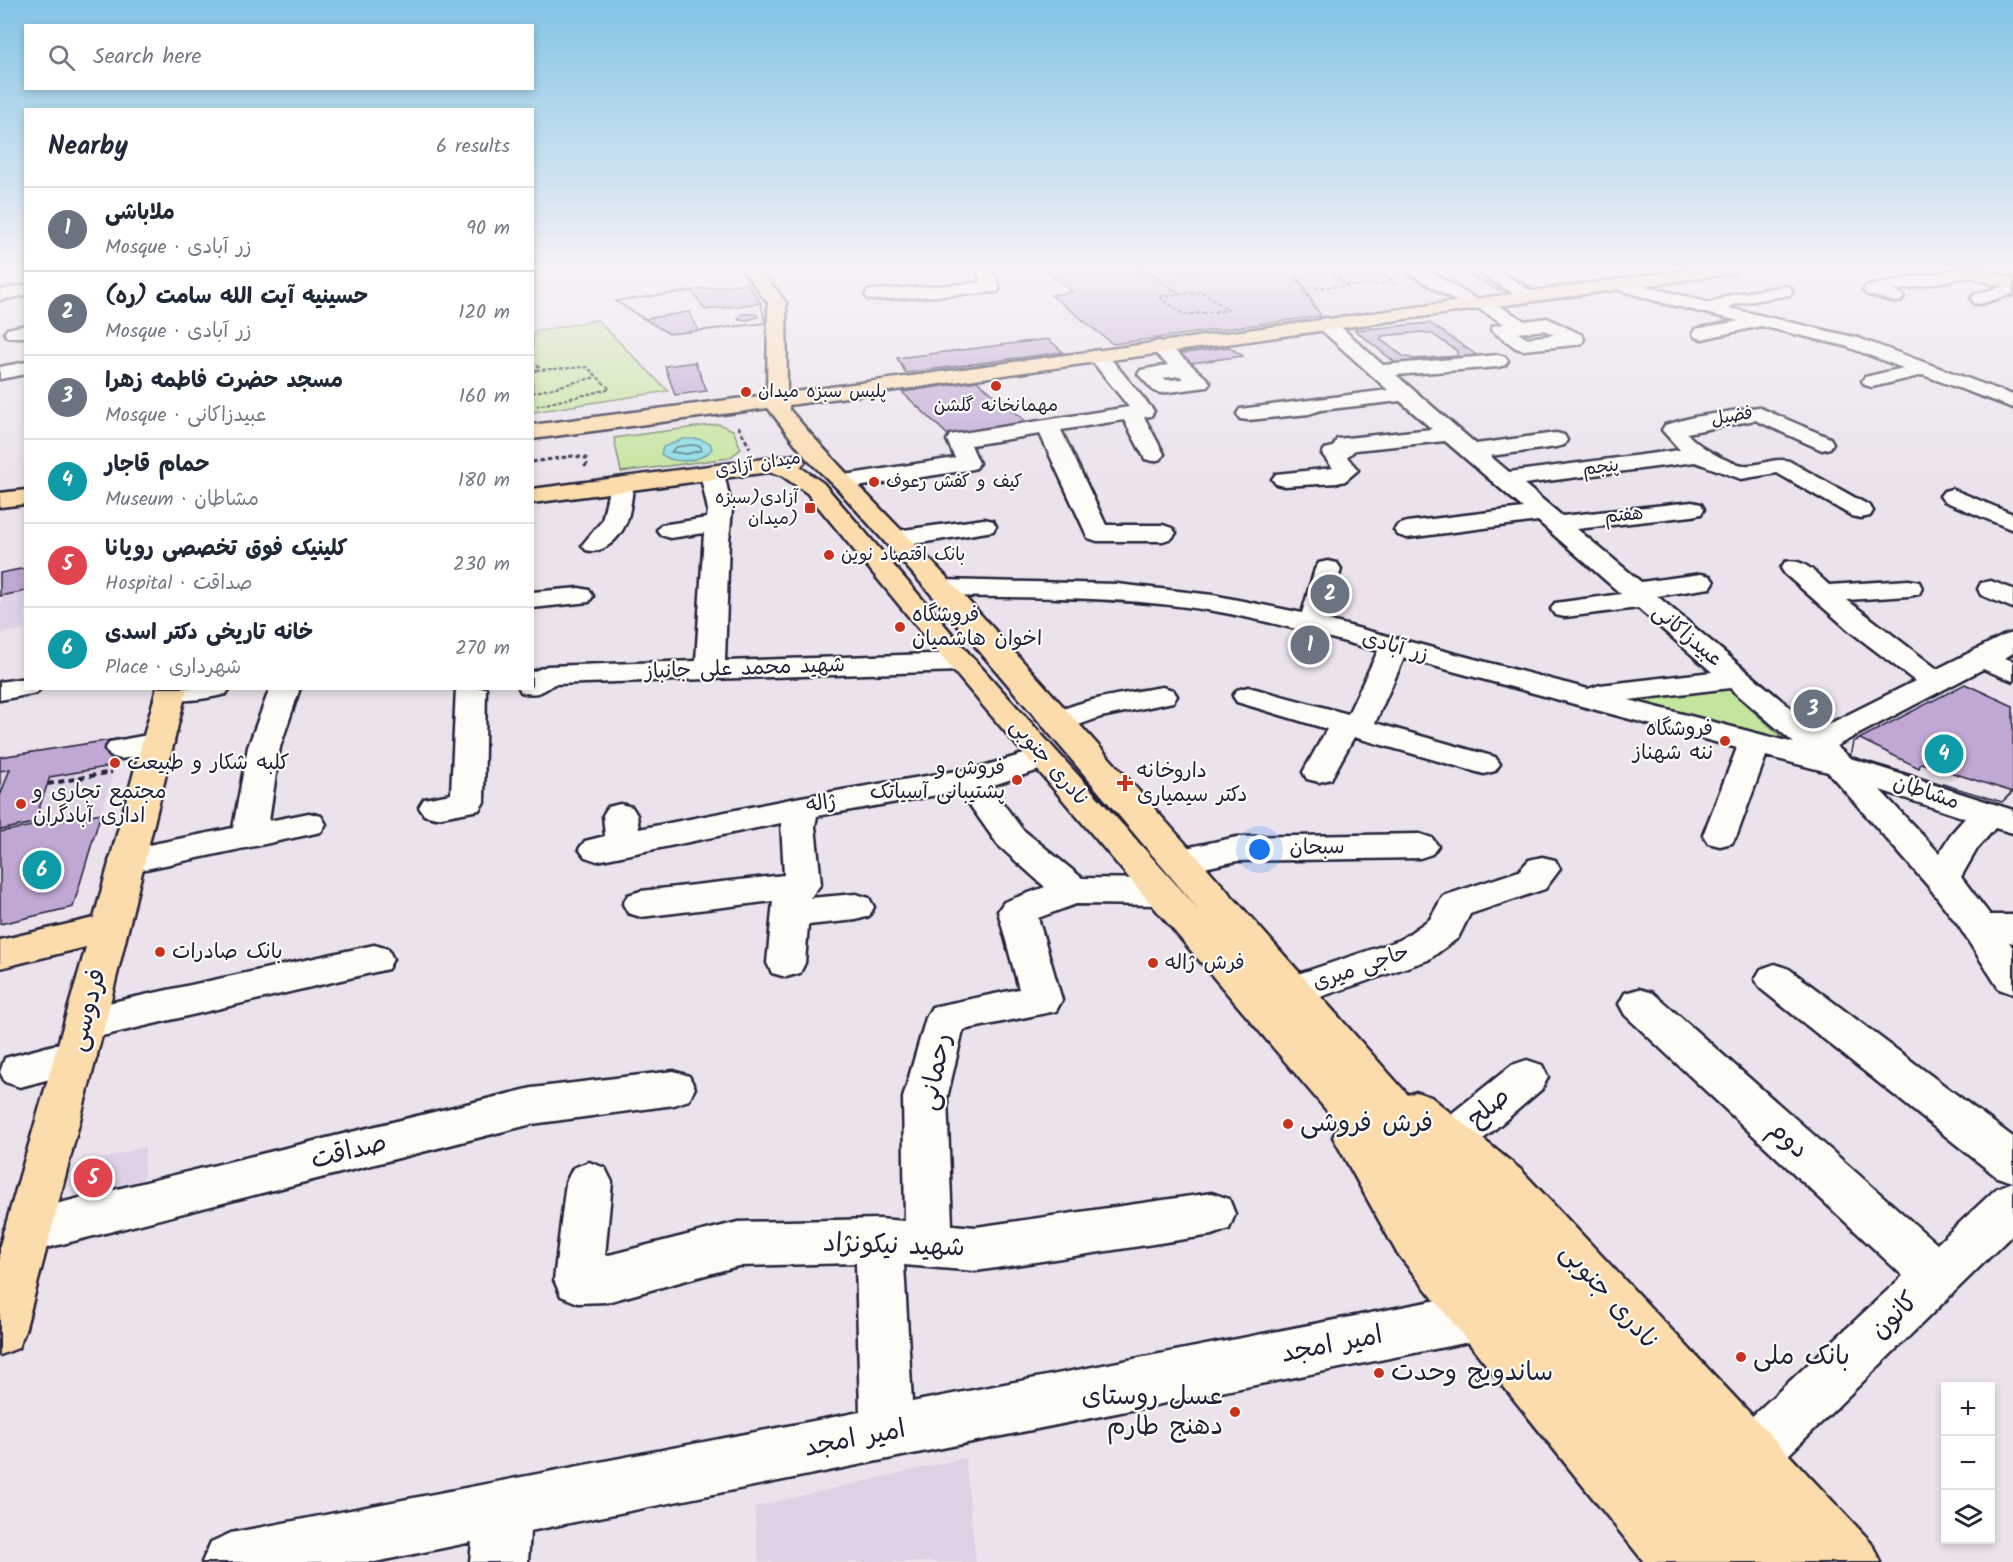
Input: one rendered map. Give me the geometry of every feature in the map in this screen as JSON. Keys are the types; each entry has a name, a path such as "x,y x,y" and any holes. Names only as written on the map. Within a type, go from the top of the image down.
{"main road":[{"path":"777,342 777,400"},
{"path":"777,400 815,390 1175,342"},
{"path":"534,432 818,396 1193,342"},
{"name":"میدان آزادی","path":"534,496 712,473 810,468 779,410 777,400"},
{"name":"نادری جنوبی","path":"810,468 896,539 1059,723 1170,876 1333,1063 1741,1562"},
{"name":"نادری جنوبی","path":"810,468 815,488 1044,758 1294,991 1333,1063 1414,1238 1681,1562"},
{"path":"0,500 24,497"},
{"name":"فردوسی","path":"0,1331 81,1040 127,861 143,752 172,690"},
{"path":"0,954 109,928"},
{"name":"نادری جنوبی","path":"1333,1063 1452,1139 1505,1184 1851,1562"},
{"name":"نادری جنوبی","path":"1333,1063 1421,1140 1799,1562"}],"street":[{"name":"عبیدزاکانی","path":"1346,342 1471,452 1827,754 1942,878 1996,929 2013,979"},
{"path":"1851,342 2013,402"},
{"path":"1159,347 1185,369"},
{"path":"810,468 968,463 958,440 1143,411 1098,356"},
{"path":"1378,371 1498,361"},
{"path":"0,373 24,368"},
{"path":"1872,381 1925,369"},
{"path":"1248,414 1405,394"},
{"name":"فضیل","path":"1697,455 1698,452 1683,442 1673,430 1694,423 1758,412 1822,443"},
{"path":"1131,413 1153,454"},
{"path":"1048,426 1097,533 1164,532"},
{"path":"1284,479 1336,476 1346,470 1333,454 1342,451 1345,444 1450,434"},
{"path":"1471,452 1556,440"},
{"path":"1697,455 1741,472 1781,465 1861,511"},
{"name":"پنجم","path":"1504,480 1697,455"},
{"path":"710,670 717,524 720,510 712,473"},
{"path":"595,545 614,523 622,485"},
{"path":"1952,496 2013,524"},
{"name":"هفتم","path":"1407,530 1692,509"},
{"path":"670,530 717,524"},
{"path":"896,539 984,526"},
{"path":"1794,568 1861,626 1935,682"},
{"path":"1312,625 1328,569"},
{"path":"1565,609 1701,582"},
{"name":"زر آبادی","path":"941,588 1117,592 1213,603 1312,625 1755,742 1827,754"},
{"path":"1823,593 1909,588"},
{"path":"534,600 579,596"},
{"path":"1827,754 1935,682 2013,642"},
{"path":"1320,772 1352,725 1394,647"},
{"path":"1982,658 2013,672"},
{"name":"شهید محمد علی جانباز","path":"534,685 547,675 961,662"},
{"path":"1580,696 1736,678"},
{"path":"0,691 24,687"},
{"path":"249,836 264,747 284,690"},
{"path":"436,807 467,802 471,690"},
{"path":"1059,723 1093,709 1162,696"},
{"path":"1248,696 1484,764"},
{"path":"1720,835 1755,742"},
{"name":"مشاطان","path":"1827,754 2000,818"},
{"name":"ژاله","path":"614,836 969,780 1044,758"},
{"path":"969,780 1010,837 1073,891"},
{"path":"786,963 791,903 803,884 798,826 801,807"},
{"path":"1942,878 1963,842 2000,818"},
{"path":"127,861 309,824"},
{"name":"سبحان","path":"1170,876 1237,849 1420,846"},
{"name":"حاجی میری","path":"1294,991 1414,950 1445,928 1456,905 1532,880 1542,869"},
{"name":"رحمانی","path":"929,1245 925,1098 946,1018 1042,1000 1017,911 1073,891 1170,876"},
{"path":"641,904 782,887 791,903"},
{"path":"791,903 856,907"},
{"path":"20,1070 81,1040 374,959"},
{"path":"1775,979 2013,1163"},
{"name":"دوم","path":"1639,1004 1937,1276"},
{"name":"صلح","path":"1452,1139 1527,1077"},
{"name":"صداقت","path":"27,1232 532,1107 674,1088"},
{"name":"شهید نیکونژاد","path":"589,1182 578,1280 607,1279 738,1244 879,1241 976,1249 1212,1214"},
{"name":"کانون","path":"1752,1453 2013,1203"},
{"path":"879,1241 887,1433"},
{"name":"امیر امجد","path":"231,1562 1479,1317"},
{"path":"499,1562 504,1508"}],"path":[{"path":"534,363 539,367 536,370 587,367 610,389 537,406"},
{"path":"534,392 596,376"},
{"path":"534,462 573,456 586,459 587,464 581,469"},
{"path":"48,784 143,752"}],"shaded area":[{"path":"24,591 24,630 0,633 0,606 5,595"},
{"name":"مجتمع تجاری و اداری آبادگران","path":"124,738 102,810 0,830 0,757"},
{"path":"145,1147 143,1189 75,1202 84,1164"},
{"path":"965,1458 976,1562 759,1562 754,1507"}],"green space":[{"path":"534,342 619,342 668,391 534,412"},
{"path":"718,424 733,430 741,449 729,458 621,472 614,438"},
{"path":"1725,686 1785,740 1613,698"}],"water":[{"path":"683,439 699,439 710,443 712,449 701,457 680,461 661,454 663,447"}],"building":[{"path":"1025,342 1051,342 1063,352 906,373 897,358"},
{"path":"1370,342 1384,342 1403,356 1414,359 1457,356 1457,351 1444,342 1457,342 1485,361 1402,368"},
{"path":"1229,347 1243,356 1184,364 1171,355"},
{"path":"695,362 707,391 675,395 665,366"},
{"path":"977,381 1028,423 949,436 902,392"},
{"path":"24,568 24,591 0,596 0,573"},
{"path":"1965,684 2013,706 2013,791 2002,802 1850,756 1853,742"},
{"name":"مجتمع تجاری و اداری آبادگران","path":"124,738 116,765 50,777 34,823 0,830 0,757"},
{"path":"1860,739 1919,768 1921,763 2013,792 2002,802 1850,756 1853,742"},
{"path":"10,769 0,796 0,771"},
{"path":"101,813 73,907 0,924 0,832"}],"place":[{"name":"مهمانخانه گلشن","path":"996,386"},
{"name":"پلیس سبزه میدان","path":"746,392"},
{"name":"کیف و کفش رعوف","path":"874,482"},
{"name":"آزادی(سبزه میدان)","path":"810,508"},
{"name":"بانک اقتصاد نوین","path":"829,555"},
{"name":"حسینیه آیت الله سامت (ره)","path":"1330,594"},
{"name":"فروشگاه اخوان هاشمیان","path":"900,627"},
{"name":"ملاباشی","path":"1310,645"},
{"name":"مسجد حضرت فاطمه زهرا","path":"1813,709"},
{"name":"فروشگاه ننه شهناز","path":"1725,741"},
{"name":"حمام قاجار","path":"1944,754"},
{"name":"کلبه شکار و طبیعت","path":"115,763"},
{"name":"فروش و پشتیبانی آسیاتک","path":"1017,780"},
{"name":"داروخانه دکتر سیمیاری","path":"1125,783"},
{"name":"مجتمع تجاری و اداری آبادگران","path":"21,804"},
{"name":"خانه تاریخی دکتر اسدی","path":"42,870"},
{"name":"بانک صادرات","path":"160,952"},
{"name":"فرش ژاله","path":"1153,963"},
{"name":"فرش فروشی","path":"1288,1124"},
{"name":"کلینیک فوق تخصصی رویانا","path":"93,1178"},
{"name":"بانک ملی","path":"1741,1357"},
{"name":"ساندویچ وحدت","path":"1379,1373"},
{"name":"عسل روستای دهنج طارم","path":"1235,1412"}]}
